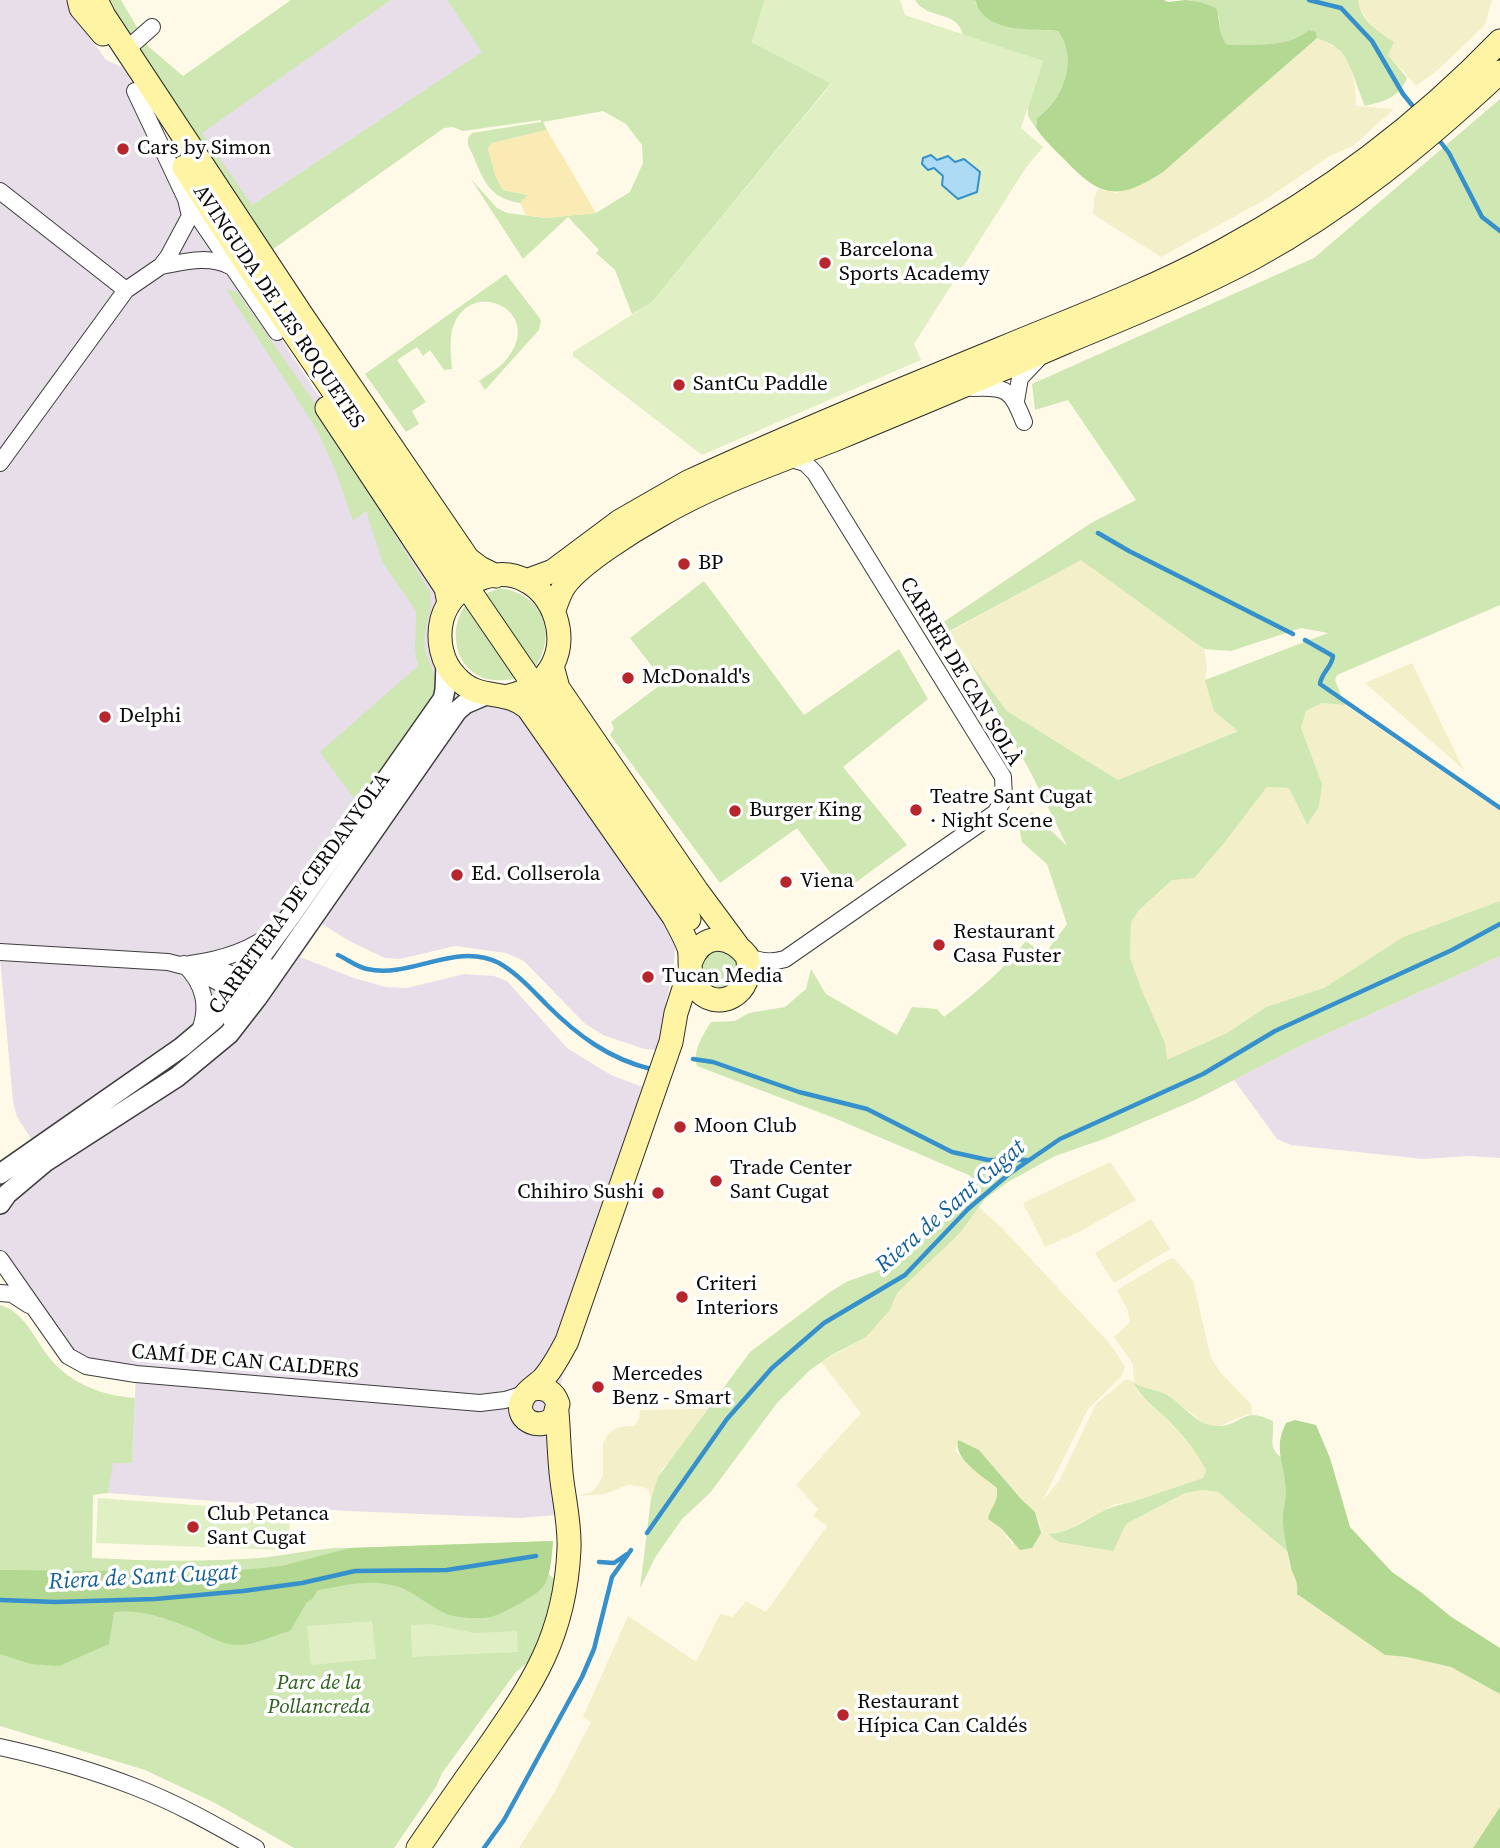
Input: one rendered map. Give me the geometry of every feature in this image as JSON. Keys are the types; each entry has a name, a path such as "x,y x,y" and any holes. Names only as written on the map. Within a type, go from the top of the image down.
{"main road":[{"name":"AVINGUDA DE LES ROQUETES","path":"85,2 116,44 135,91 246,263 456,571"},
{"path":"554,610 569,581 636,529 710,489 956,389 1187,290 1365,160 1430,106 1498,43"},
{"path":"116,44 468,559 496,576"},
{"path":"526,581 553,571 620,521 688,482 1198,264 1310,225 1380,176 1500,72"},
{"path":"276,332 439,576 446,588 449,603"},
{"path":"509,696 530,688 546,675 558,652 559,634 554,610 543,594 526,581 487,576 471,583 449,603 440,630 446,664 464,685 486,695 509,696 520,700 528,708 660,894 688,945 697,989 714,999"},
{"path":"473,596 527,675"},
{"path":"552,666 558,688 737,947 750,972 744,987 728,998 714,999 693,1008 673,1036"},
{"path":"545,700 676,888 687,912 692,961 676,1013 673,1036 567,1341 552,1367 521,1404 521,1410 552,1457 562,1480"},
{"path":"676,888 737,947"},
{"path":"692,961 711,940 737,947"},
{"path":"418,1848 523,1697 537,1675 551,1644 564,1591 569,1551 558,1408 567,1341"},
{"path":"529,1421 544,1425 550,1422 558,1408 553,1394 548,1390 531,1391"}],"street":[{"path":"116,44 152,27"},
{"path":"135,91 186,199 276,332"},
{"path":"0,191 126,290"},
{"path":"0,463 126,290 161,266 190,216 186,199"},
{"path":"179,237 196,250 196,260"},
{"path":"161,266 196,260 230,265"},
{"path":"1016,401 1020,378 1046,351"},
{"path":"956,389 995,387 1004,390 1016,401 1024,422"},
{"name":"CARRER DE CAN SOLÀ","path":"737,947 758,961 775,962 785,959 995,813 1004,799 1003,777 815,473 805,463 788,458"},
{"name":"CARRETERA DE CERDANYOLA","path":"0,1204 8,1194 46,1163 177,1077 220,1041 257,998 294,927 443,699 446,664"},
{"name":"CARRETERA DE CERDANYOLA","path":"0,1174 182,1048 214,1020 374,832 457,711 486,695"},
{"path":"0,952 184,964 224,958 294,927"},
{"path":"184,964 211,973 212,979 231,989 240,987 242,1004 220,1041"},
{"path":"184,964 197,979 205,999 205,1015 199,1032"},
{"name":"CAMÍ DE CAN CALDERS","path":"0,1259 68,1356 86,1366 102,1370 480,1403 505,1400 531,1391"},
{"path":"0,1293 12,1294 34,1307"},
{"name":"CAMÍ DE CAN CALDERS","path":"480,1403 529,1421"},
{"path":"2,1752 50,1759 136,1787 256,1848"}],"shaded area":[{"path":"0,0 75,0 84,16 86,32 106,60 122,67 246,263 277,333 446,588 446,664 509,696 676,936 673,975 666,1001 668,1051 644,1049 603,1035 584,1023 524,961 506,953 455,946 400,959 385,958 322,924 300,957 386,987 407,988 464,974 494,976 507,981 567,1048 611,1075 653,1091 565,1361 558,1404 548,1425 568,1514 520,1518 347,1511 108,1493 112,1463 132,1462 136,1374 86,1366 0,1259 0,1204 47,1163 17,1117 13,1102 0,958"},
{"path":"391,0 447,0 483,52 252,205 201,133"},
{"path":"1358,0 1492,0 1485,25 1439,69 1416,86 1388,55 1394,42 1374,30 1359,7"},
{"path":"1317,38 1337,48 1350,65 1356,106 1394,109 1353,146 1330,156 1268,198 1161,257 1093,214 1098,189 1117,193 1163,172"},
{"path":"1081,559 1204,649 1207,667 1205,680 1239,730 1118,780 1007,711 948,633"},
{"path":"1412,663 1464,770 1365,683"},
{"path":"1322,703 1345,705 1500,811 1500,901 1403,937 1324,988 1266,1007 1227,1033 1166,1061 1165,1043 1130,957 1131,922 1139,910 1172,880 1224,843 1267,787 1289,788 1306,824 1322,784 1301,728 1306,711"},
{"path":"1500,956 1500,1158 1469,1156 1423,1159 1291,1145 1277,1139 1234,1080 1304,1044"},
{"path":"1110,1162 1136,1200 1077,1233 1045,1247 1023,1203"},
{"path":"979,1207 1003,1229 1112,1346 1125,1367 1122,1376 1088,1409 1043,1500 1059,1481 1096,1404 1126,1379 1134,1382 1133,1364 1114,1337 1130,1322 1128,1311 1117,1290 1171,1258 1175,1259 1193,1281 1211,1358 1220,1372 1251,1404 1252,1415 1248,1414 1218,1427 1206,1425 1170,1397 1135,1384 1139,1394 1164,1416 1199,1455 1206,1470 1203,1478 1129,1503 1116,1504 1068,1529 1050,1535 1126,1524 1185,1493 1202,1490 1218,1492 1288,1552 1290,1567 1298,1581 1297,1594 1385,1655 1451,1667 1500,1694 1500,1807 1473,1848 519,1848 554,1793 591,1722 583,1717 628,1616 696,1662 720,1614 733,1617 746,1601 766,1612 827,1526 813,1516 818,1509 796,1485 861,1413 821,1362 866,1337 895,1300 898,1292 960,1233","holes":["958,1441 979,1450 1035,1512 1041,1528 1012,1544 1001,1528 988,1519 997,1499 997,1488 955,1451"]},
{"path":"1151,1219 1170,1249 1114,1283 1095,1253"},
{"path":"708,1409 672,1460 662,1469 651,1499 648,1489 628,1485 605,1494 578,1496 593,1491 603,1475 603,1443 609,1433 618,1427 634,1426 639,1419 640,1410"}],"green space":[{"path":"109,0 121,0 148,46 183,76 291,0 391,0 202,133 252,205 482,52 447,0 765,0 752,42 831,83 652,302 632,314 615,270 596,253 599,250 568,217 523,259 471,179 497,208 507,213 546,218 596,213 630,192 643,163 642,145 626,124 603,111 543,122 547,130 492,143 488,149 496,177 503,190 528,195 520,203 499,196 486,183 468,145 468,138 472,133 541,120 463,131 453,127 444,128 269,252 124,31"},
{"name":"Barcelona Sports Academy","path":"765,0 900,0 905,15 1043,61 1021,128 1043,147 1025,169 914,344 921,360 702,455 573,356 573,352 652,302 831,84 752,42"},
{"path":"915,0 975,0 976,5 1015,28 1058,31 1067,54 1065,78 1054,100 1037,118 1036,128 1028,116 1028,107 1043,61 963,35 955,22 927,10"},
{"path":"975,0 1185,0 1216,8 1220,31 1227,45 1281,42 1301,36 1309,30 1316,32 1317,38 1163,172 1134,188 1111,191 1089,182 1078,173 1036,128 1037,118 1061,90 1065,78 1067,54 1058,31 1022,29 998,24 980,11"},
{"path":"1186,0 1358,0 1366,19 1376,30 1394,42 1388,55 1407,78 1395,94 1365,106 1343,54 1317,38 1315,32 1309,30 1301,36 1281,42 1227,45 1220,36 1219,16 1200,2"},
{"path":"1500,99 1500,605 1337,675 1335,680 1345,705 1322,703 1306,711 1301,728 1322,784 1319,806 1307,825 1289,788 1267,787 1194,878 1172,880 1139,910 1131,922 1130,957 1165,1043 1167,1060 1227,1033 1266,1007 1324,988 1403,937 1500,901 1500,956 1304,1044 1195,1100 1104,1139 1055,1156 1008,1182 985,1199 960,1233 898,1292 889,1311 866,1337 810,1370 777,1403 710,1493 682,1519 656,1556 640,1588 651,1499 658,1477 750,1352 830,1292 848,1281 877,1271 918,1240 971,1176 834,1118 697,1066 697,1049 711,1022 735,1021 749,1013 785,1007 806,989 811,969 826,994 897,1035 912,1007 937,1009 944,1017 998,972 1026,941 1044,955 1067,924 1047,864 1022,842 1018,821 1032,812 1067,846 1032,775 969,661 1007,711 1118,780 1238,731 1214,711 1205,680 1328,633 1301,628 1231,651 1204,649 1081,560 946,633 939,625 1091,523 1136,500 1068,400 1035,410 1032,384 1314,258"},
{"path":"506,274 541,320 539,330 485,390 479,381 505,361 516,342 517,326 511,313 499,305 485,302 470,305 458,316 451,336 452,369 444,370 430,350 423,356 417,347 397,360 426,402 412,411 419,424 406,432 365,374"},
{"path":"226,289 237,292 310,396 430,592 425,649 434,674 434,693 363,798 353,797 320,752 418,666 415,651 416,611 383,563 366,511 353,521 336,472 317,430"},
{"path":"704,581 804,715 899,649 928,699 843,767 907,845 844,891 797,828 720,883 610,735 614,728 611,722 664,682 630,638"},
{"path":"500,588 526,598 536,606 542,616 546,640 536,666 485,594"},
{"path":"466,605 515,679 485,679 472,672 465,664 457,645 456,634 460,614"},
{"path":"719,949 737,958 739,978 723,991 703,985 698,965 706,953"},
{"name":"Parc de la Pollancreda","path":"0,1305 10,1309 25,1322 48,1356 63,1372 102,1392 135,1398 132,1463 113,1463 108,1493 93,1495 92,1558 217,1560 259,1558 338,1548 553,1541 548,1574 555,1579 536,1656 516,1672 442,1773 436,1787 394,1848 294,1848 215,1803 145,1770 0,1726"},
{"path":"1134,1383 1166,1394 1197,1419 1209,1425 1225,1425 1254,1415 1273,1421 1274,1450 1289,1464 1285,1524 1288,1552 1218,1492 1202,1490 1185,1493 1126,1524 1113,1551 1059,1542 1048,1534 1069,1529 1118,1505 1203,1478 1206,1470 1193,1448 1143,1397"},
{"path":"1295,1420 1316,1425 1330,1458 1350,1527 1392,1572 1450,1616 1500,1648 1500,1694 1451,1667 1385,1655 1297,1594 1284,1532 1286,1492 1280,1450 1286,1423"},
{"path":"958,1440 979,1450 1035,1512 1041,1533 1032,1548 1020,1550 1001,1528 988,1519 997,1488 965,1461 960,1454"},
{"name":"Club Petanca Sant Cugat","path":"98,1498 291,1512 287,1550 96,1543"},
{"path":"553,1541 549,1572 542,1588 491,1617 472,1618 446,1614 401,1588 382,1583 364,1583 318,1590 307,1602 290,1631 250,1644 226,1643 169,1620 125,1611 114,1612 109,1644 59,1666 31,1664 0,1654 0,1570 112,1571 169,1577 282,1566 350,1548"},
{"path":"372,1621 376,1659 311,1665 307,1626"},
{"path":"430,1624 475,1633 517,1631 518,1652 412,1657 411,1625"},
{"path":"1500,1807 1500,1848 1473,1848"}],"sand":[{"path":"547,130 596,213 546,218 526,215 520,203 528,195 503,190 496,177 488,149 492,143"}],"water":[{"path":"931,155 937,160 948,156 955,162 964,159 980,172 977,192 958,199 942,185 943,176 934,168 928,170 922,164 923,158"}],"waterway":[{"path":"1309,0 1341,8 1372,41 1403,94 1416,110"},
{"path":"1436,136 1449,153 1482,217 1500,231"},
{"path":"1098,533 1293,634"},
{"path":"1305,640 1333,656 1320,684 1500,808"},
{"name":"Riera de Sant Cugat","path":"647,1533 727,1419 772,1368 824,1323 905,1275 968,1209 1009,1174 1060,1139 1203,1074 1275,1031 1452,950 1500,924"},
{"path":"338,955 363,968 384,971 466,956 482,957 499,963 519,977 582,1036 621,1059 651,1069"},
{"path":"693,1059 713,1062 799,1092 867,1109 952,1152 988,1160 1027,1160"},
{"path":"484,1848 504,1820 582,1677 594,1649 612,1577 631,1550"},
{"name":"Riera de Sant Cugat","path":"599,1562 614,1563 627,1554"},
{"name":"Riera de Sant Cugat","path":"0,1600 56,1602 155,1599 302,1583 355,1571 447,1570 536,1556"}],"place":[{"name":"Cars by Simon","path":"123,149"},
{"name":"Barcelona Sports Academy","path":"825,263"},
{"name":"SantCu Paddle","path":"679,385"},
{"name":"BP","path":"684,564"},
{"name":"McDonald's","path":"628,678"},
{"name":"Delphi","path":"105,717"},
{"name":"Teatre Sant Cugat · Night Scene","path":"916,810"},
{"name":"Burger King","path":"735,811"},
{"name":"Ed. Collserola","path":"457,875"},
{"name":"Viena","path":"786,882"},
{"name":"Restaurant Casa Fuster","path":"939,945"},
{"name":"Tucan Media","path":"648,977"},
{"name":"Moon Club","path":"680,1127"},
{"name":"Trade Center Sant Cugat","path":"716,1181"},
{"name":"Chihiro Sushi","path":"658,1193"},
{"name":"Criteri Interiors","path":"682,1297"},
{"name":"Mercedes Benz - Smart","path":"598,1387"},
{"name":"Club Petanca Sant Cugat","path":"193,1527"},
{"name":"Restaurant Hípica Can Caldés","path":"843,1715"}]}
